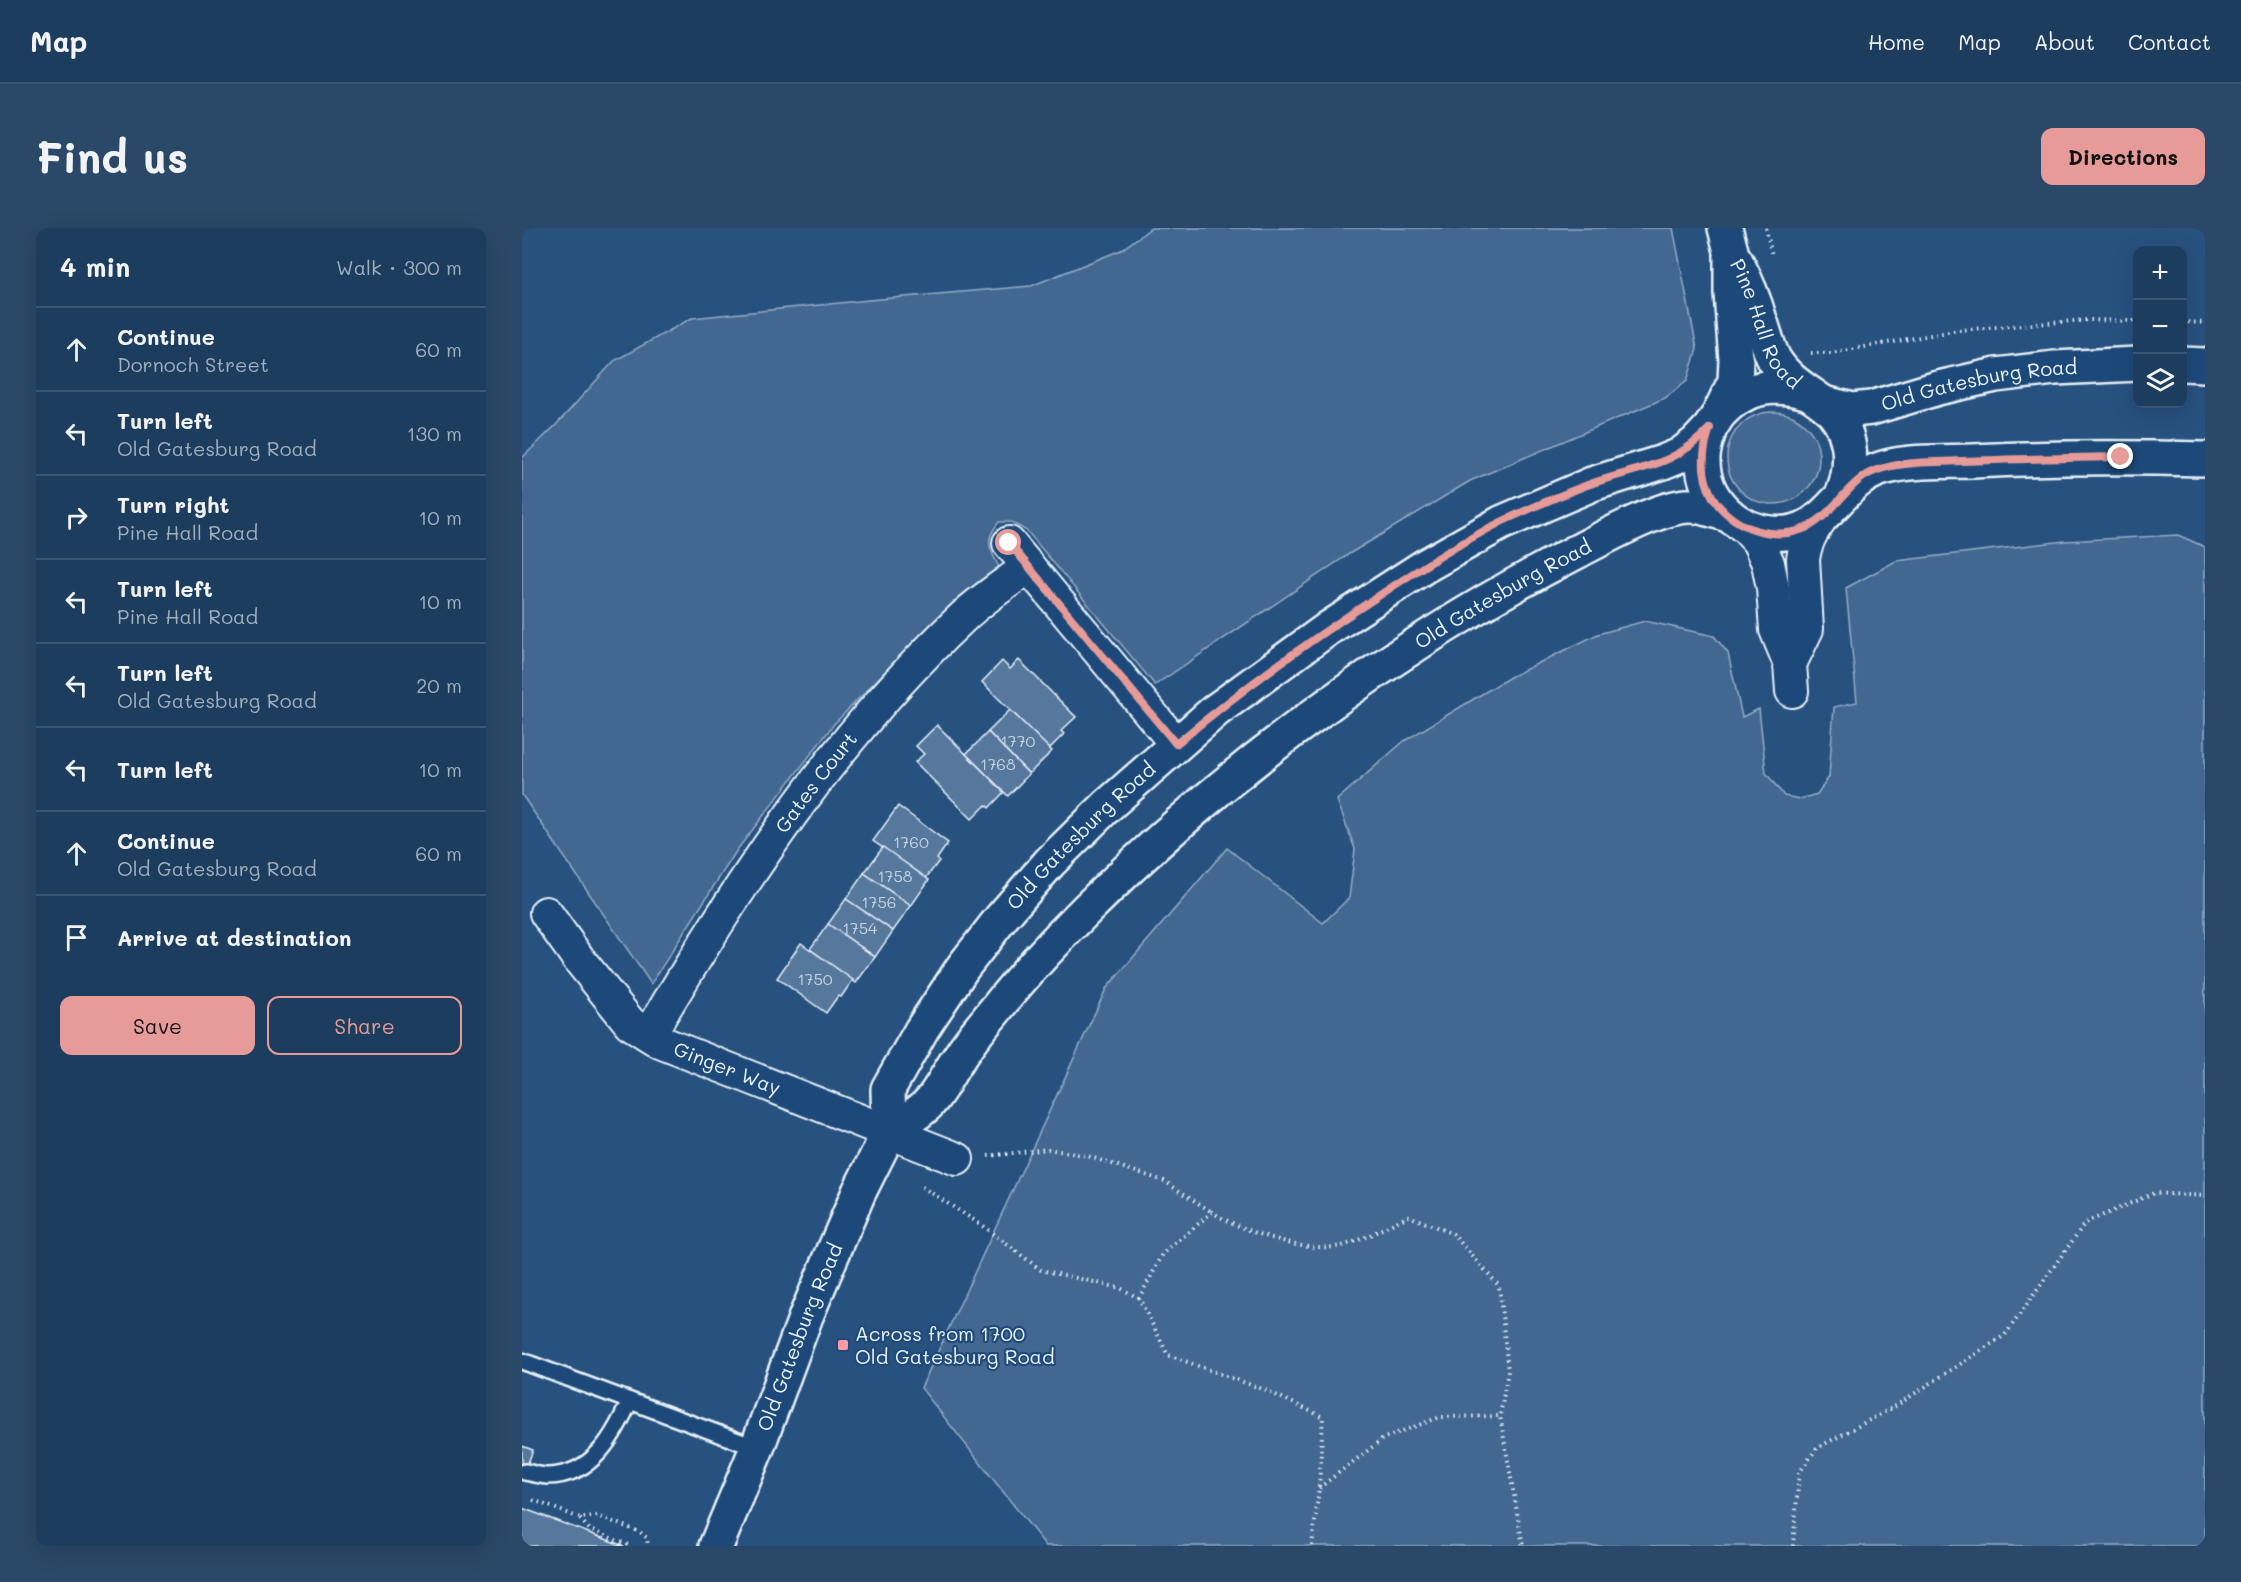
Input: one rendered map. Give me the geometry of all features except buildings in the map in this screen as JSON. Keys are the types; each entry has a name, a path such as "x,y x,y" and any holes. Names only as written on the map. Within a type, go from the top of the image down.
{"street":[{"name":"Pine Hall Road","path":"1728,240 1749,286 1772,356 1790,380 1835,415 1844,429 1851,461 1849,477 1843,493"},
{"name":"Pine Hall Road","path":"1728,240 1736,360 1735,381 1705,443 1704,475 1717,504 1758,541 1768,562 1773,588 1776,630 1791,677 1807,629 1804,547 1820,520"},
{"name":"Old Gatesburg Road","path":"889,1132 888,1089 922,1029 963,967 1050,862 1107,806 1215,711 1329,628 1425,566 1501,523 1549,501 1680,455 1696,443 1737,398 1759,388 1783,386 1853,410 1871,408 1938,388 1996,375 2055,368 2133,364"},
{"path":"2187,364 2205,365"},
{"path":"1820,520 1833,508 1843,493 1866,474 1907,464 2121,457 2205,459"},
{"name":"Old Gatesburg Road","path":"716,1546 757,1448 806,1316 859,1192 889,1132 928,1104 961,1054 999,1004 1088,908 1156,845 1255,761 1322,709 1399,657 1554,563 1617,531 1674,508 1689,506 1709,509 1756,531 1782,533 1808,527 1820,520"},
{"name":"Gates Court","path":"649,1035 742,882 829,762 904,675 965,615 1019,555 1176,744"},
{"name":"Ginger Way","path":"546,913 578,958 630,1023 660,1042 957,1159"}],"lane":[{"path":"522,1361 757,1448"},
{"path":"525,1472 549,1476 578,1469 601,1452 617,1428 630,1401"}],"path":[{"path":"1766,228 1773,261"},
{"path":"1806,350 1811,353 1831,353 1959,330 2087,320 2133,321"},
{"path":"2187,322 2205,323"},
{"path":"957,1159 1048,1149 1088,1156 1164,1181 1227,1222 1264,1236 1312,1247 1344,1245 1409,1216 1453,1234 1499,1286 1508,1371 1500,1416 1523,1546"},
{"path":"922,1187 980,1224 1041,1270 1120,1288 1138,1298 1168,1355 1265,1390 1323,1417 1319,1488 1312,1546"},
{"path":"1792,1546 1799,1473 1817,1448 1894,1407 2005,1335 2085,1223 2154,1193 2205,1196"},
{"path":"1138,1298 1163,1254 1212,1212"},
{"path":"1319,1488 1384,1438 1440,1417 1500,1416"},
{"path":"529,1499 580,1518 598,1516 640,1532 647,1538 648,1546"},
{"path":"580,1518 590,1530 632,1546"}],"shaded area":[{"path":"1151,228 1673,228 1697,349 1687,381 1665,398 1470,481 1349,554 1155,685 1027,531 1011,522 999,522 991,534 990,544 999,567 941,614 834,724 737,850 651,984 522,795 522,458 556,425 614,361 692,318 1031,286 1121,250"},
{"path":"1773,412 1791,415 1806,425 1816,440 1819,458 1816,476 1806,491 1791,501 1773,504 1755,501 1740,491 1730,476 1727,458 1730,440 1740,425 1755,415"},
{"path":"2178,535 2205,547 2205,1546 1046,1546 921,1388 1106,989 1227,848 1323,923 1349,898 1355,849 1337,800 1404,741 1510,677 1598,634 1645,621 1714,636 1728,653 1742,717 1759,709 1766,773 1784,796 1800,799 1817,794 1829,777 1834,707 1857,702 1846,588 1896,561 2065,541"}],"place":[{"name":"Across from 1700 Old Gatesburg Road","path":"843,1345"}],"route":[{"path":"1009,543 1176,744 1215,711 1329,628 1425,566 1501,523 1549,501 1680,455 1710,428 1705,443 1704,475 1717,504 1743,525 1756,531 1769,533 1782,533 1808,527 1833,508 1855,481 1866,474 1884,468 1907,464 2006,459 2121,457"}]}
